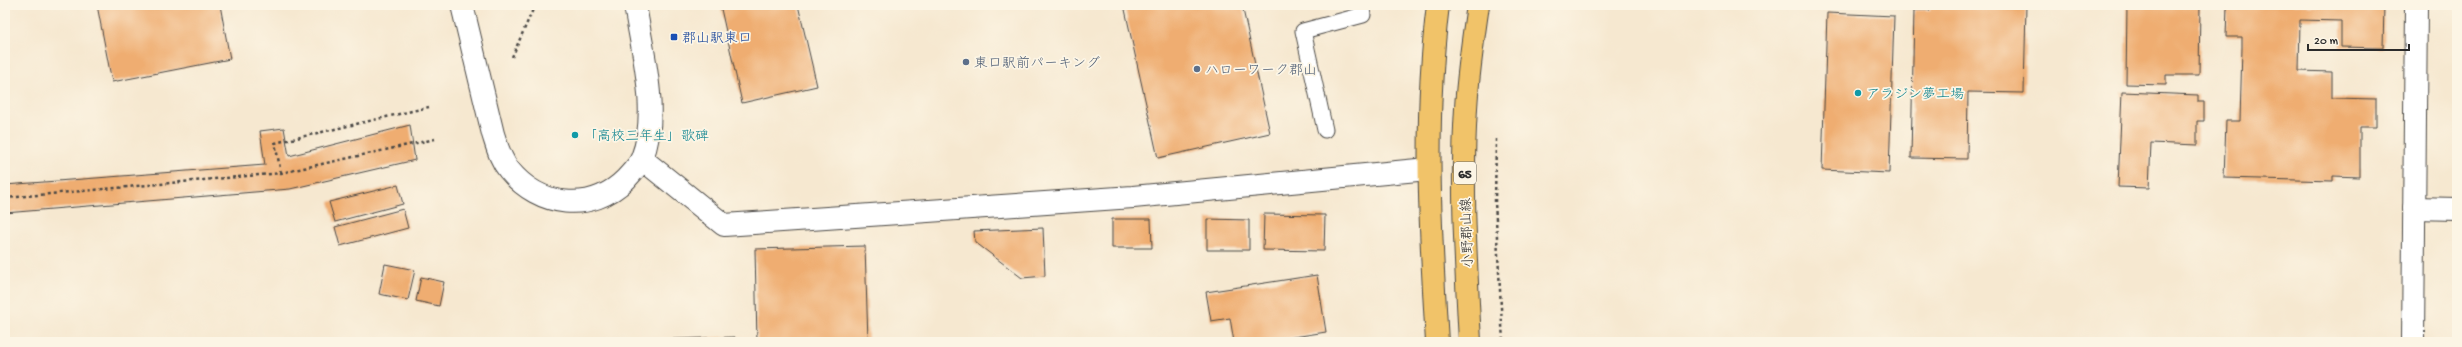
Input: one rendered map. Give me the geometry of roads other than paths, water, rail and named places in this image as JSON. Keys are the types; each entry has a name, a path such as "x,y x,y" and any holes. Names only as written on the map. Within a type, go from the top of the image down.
{"main road":[{"path":"1437,342 1428,169 1429,109 1438,5"},
{"name":"小野郡山線","path":"1470,342 1465,234 1466,108 1478,5"}],"street":[{"path":"462,5 480,84 499,153 508,169 526,186 540,195 556,201 581,202 603,197 623,182 642,159 649,136 650,112 635,5"},
{"path":"2413,342 2416,5"},
{"path":"642,159 724,225 1133,197 1428,169"},
{"path":"2414,208 2457,210"}],"lane":[{"path":"1325,130 1303,31 1363,15 1361,5"}],"place":[{"name":"郡山駅東口","path":"674,37"},
{"name":"東口駅前パーキング","path":"966,62"},
{"name":"ハローワーク郡山","path":"1197,69"},
{"name":"アラジン夢工場","path":"1858,93"},
{"name":"「高校三年生」歌碑","path":"575,135"}]}
